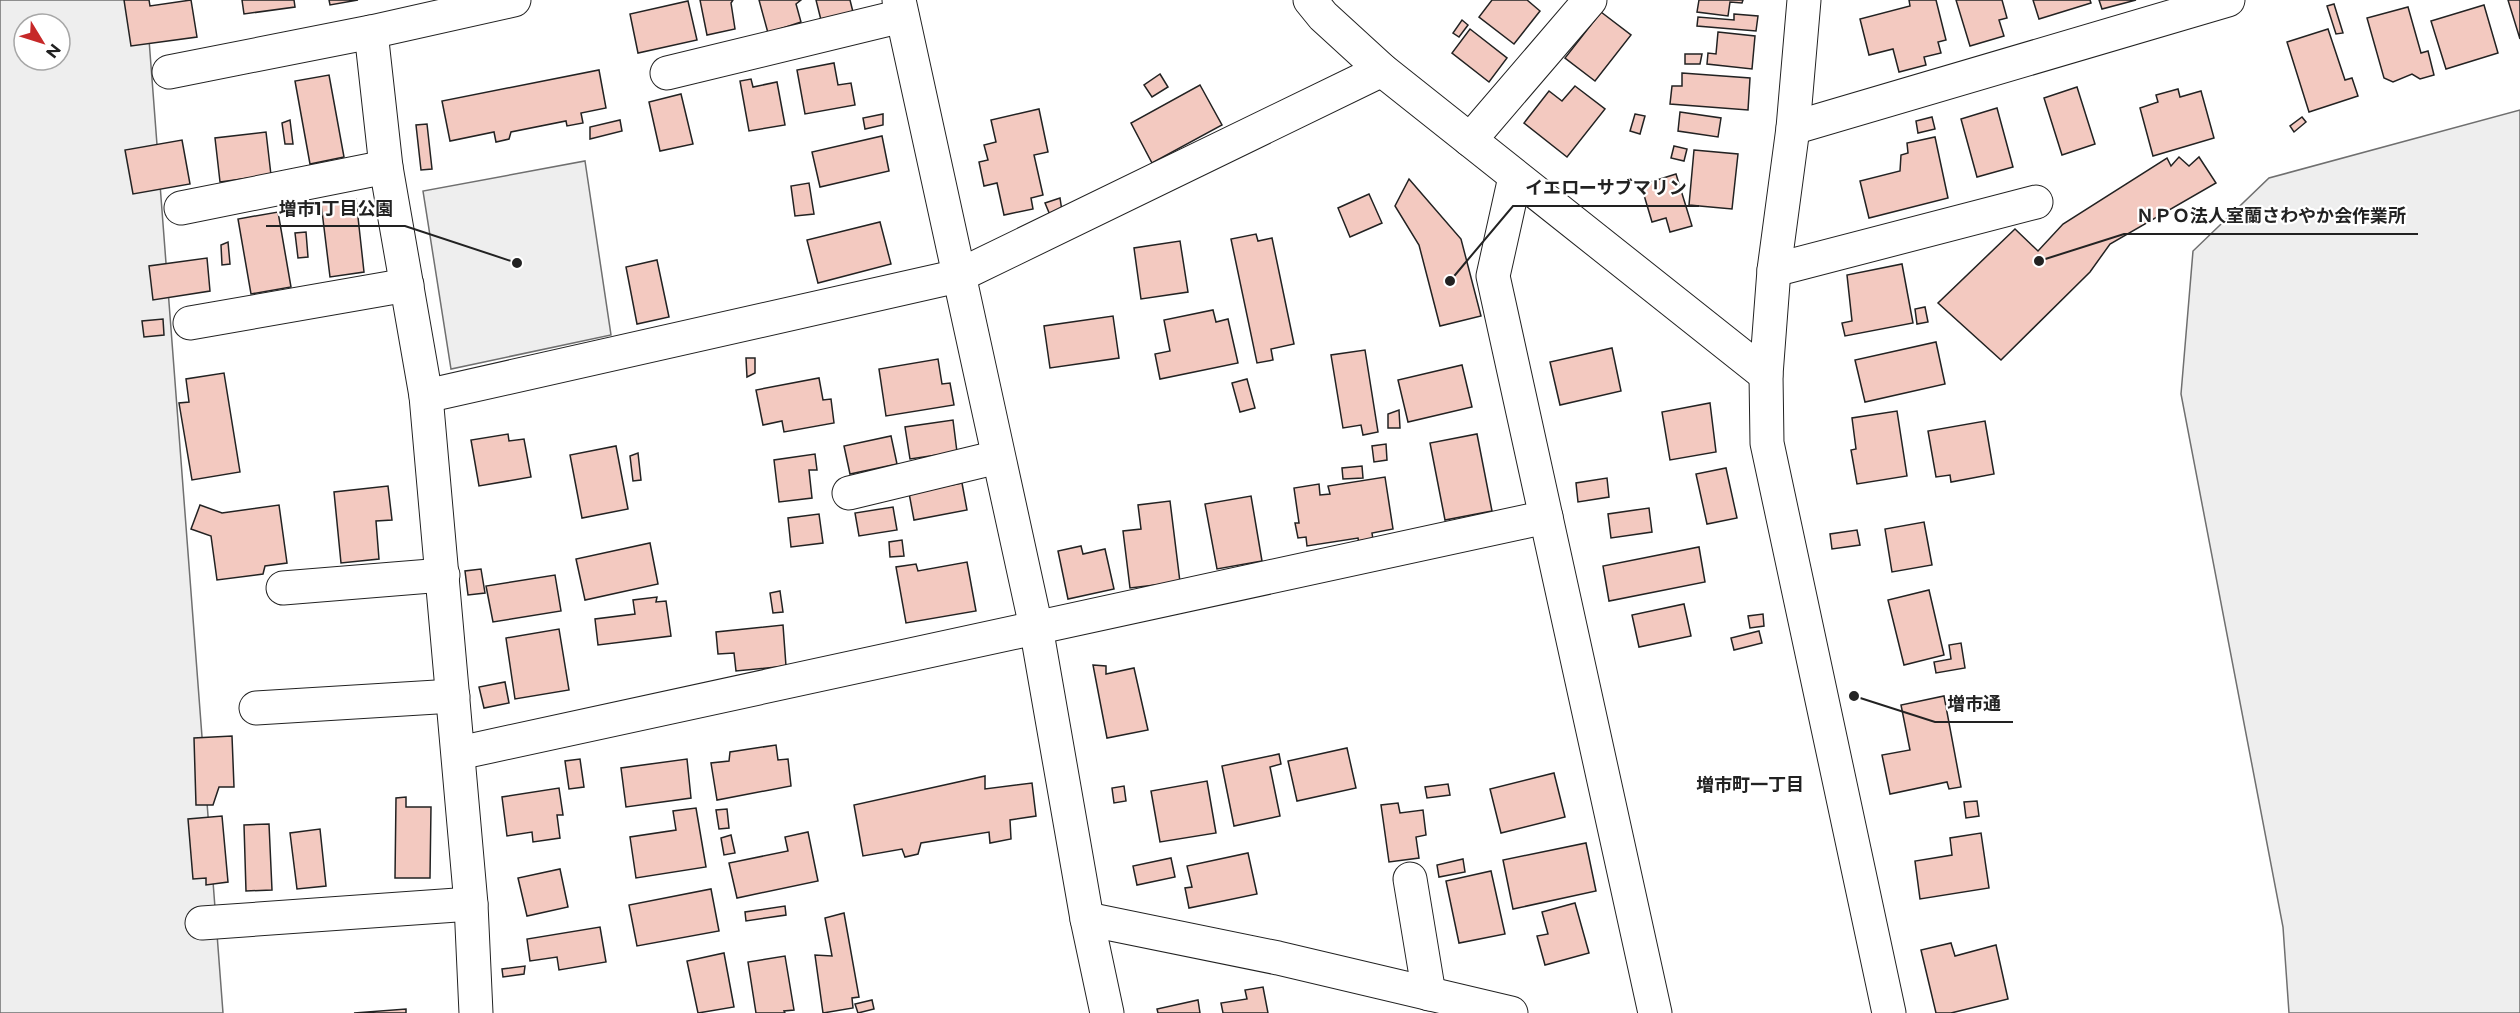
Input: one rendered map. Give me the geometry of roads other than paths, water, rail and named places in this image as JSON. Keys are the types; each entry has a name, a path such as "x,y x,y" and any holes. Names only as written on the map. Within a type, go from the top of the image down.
{"street":[{"path":"169,72 371,32 514,0"},
{"path":"1310,0 1323,16 1382,70 1766,375"},
{"path":"1470,140 1590,0"},
{"path":"1804,0 1793,128 1774,270 1766,375 1767,443 1889,1013"},
{"path":"1793,128 2228,0"},
{"path":"667,73 901,8 1036,627 1087,919 1107,1013"},
{"path":"371,32 386,167 426,396 459,753 471,904 476,1013"},
{"path":"426,396 958,276 1382,70"},
{"path":"181,208 386,167"},
{"path":"1515,177 1493,276 1655,1013"},
{"path":"1774,270 2036,202"},
{"path":"190,323 407,285"},
{"path":"849,493 998,457"},
{"path":"459,753 1546,517"},
{"path":"283,588 442,575"},
{"path":"256,708 453,696"},
{"path":"1410,879 1445,1002"},
{"path":"202,923 471,904"},
{"path":"1087,919 1278,958 1445,1002 1511,1013"}],"place":[{"name":"ＮＰＯ法人室蘭さわやか会作業所","path":"2039,261"},
{"name":"増市1丁目公園","path":"517,263"},
{"name":"イエローサブマリン","path":"1450,281"},
{"name":"増市通","path":"1854,696"}],"district":[{"name":"増市町一丁目","path":"1750,785"}]}
